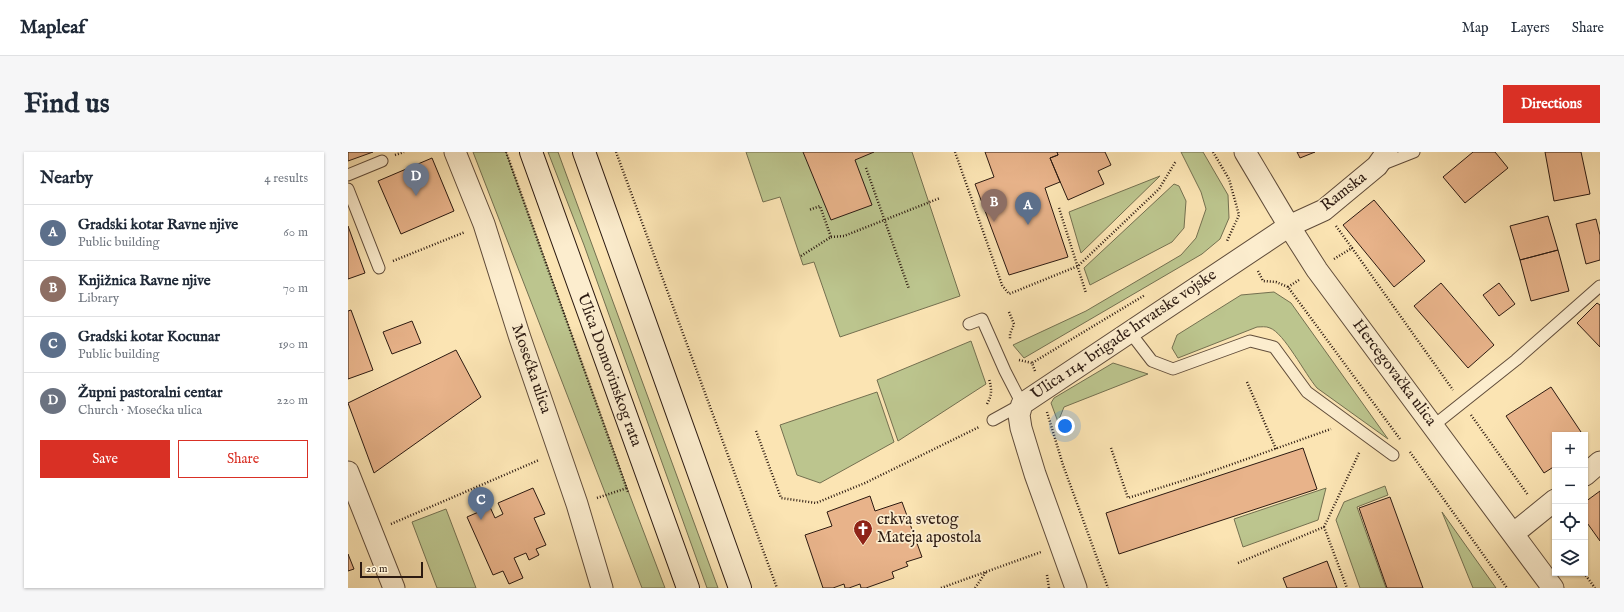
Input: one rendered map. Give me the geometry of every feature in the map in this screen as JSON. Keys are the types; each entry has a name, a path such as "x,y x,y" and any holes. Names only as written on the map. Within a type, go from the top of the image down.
{"main road":[{"name":"Ulica Domovinskog rata","path":"531,152 688,588"},
{"path":"584,152 740,588"}],"street":[{"name":"Mosećka ulica","path":"455,152 484,224 520,338 560,450 602,588"},
{"name":"Hercegovačka ulica","path":"1245,152 1317,270 1553,588"},
{"name":"Ramska","path":"1289,226 1324,210 1382,159"},
{"name":"Ulica 114. brigade hrvatske vojske","path":"1076,588 1035,474 1021,428 1019,414 1022,404 1289,226"},
{"path":"1588,472 1600,462"},
{"path":"348,472 394,588"},
{"path":"1513,534 1548,506"}],"lane":[{"name":"Ramska","path":"1382,159 1414,152"},
{"path":"348,175 382,160"},
{"path":"348,189 379,268"},
{"path":"1433,426 1516,360 1600,286"},
{"path":"969,324 982,319 1005,371 1022,404 990,422"},
{"path":"1130,331 1152,361 1173,370 1250,341 1274,347 1307,392 1393,455"}],"path":[{"path":"616,152 778,588"},
{"path":"955,152 1002,285 1010,294 1078,266 1159,189 1176,161"},
{"path":"866,168 909,289"},
{"path":"800,256 831,237 844,236 940,198"},
{"path":"810,210 820,206 831,237"},
{"path":"1059,208 1086,293"},
{"path":"1324,210 1462,402 1548,506"},
{"path":"379,268 484,224"},
{"path":"1317,270 1352,248"},
{"path":"1247,253 1263,281 1276,282 1288,287 1401,441"},
{"path":"1010,312 1014,324 1010,334 1010,346"},
{"path":"1016,355 1019,360"},
{"path":"1247,382 1276,449"},
{"path":"756,430 781,498 816,503 865,483 990,422"},
{"path":"1111,448 1128,498 1210,472 1349,423"},
{"path":"1238,563 1324,527 1367,436"},
{"path":"1406,447 1507,588"},
{"path":"373,532 560,450"},
{"path":"577,504 627,488"},
{"path":"1324,527 1347,588"},
{"path":"941,588 1042,552"},
{"path":"975,588 987,572"},
{"path":"1586,576 1595,588"}],"green space":[{"path":"473,152 506,152 627,488 665,588 642,588"},
{"path":"548,152 558,152 718,588 707,588 584,245"},
{"path":"746,152 912,152 960,296 840,337 814,262 803,265 780,197 763,202"},
{"path":"1181,152 1203,152 1228,195 1229,218 1220,239 1202,254 1024,358 1013,345 1086,311 1181,255 1196,238 1206,209 1201,192"},
{"path":"1160,176 1081,253 1069,212"},
{"path":"1174,184 1179,186 1186,201 1184,228 1172,242 1090,285 1084,268"},
{"path":"1274,292 1291,303 1388,439 1317,388 1288,345 1276,331 1268,327 1257,327 1178,358 1172,348 1177,335 1241,295"},
{"path":"971,341 986,384 898,441 877,380"},
{"path":"1113,363 1148,374 1064,407 1058,422 1051,403 1054,398"},
{"path":"877,392 894,442 820,483 797,475 780,425"},
{"path":"1385,486 1388,495 1357,507 1386,588 1360,588 1336,520 1344,502"},
{"path":"1326,488 1318,520 1243,547 1234,519"},
{"path":"446,509 476,588 437,588 412,522"},
{"path":"1442,512 1496,588 1473,588"}],"building":[{"path":"348,152 373,152 348,161"},
{"path":"803,152 874,152 855,160 872,205 831,220"},
{"path":"985,152 1057,152 1058,155 1050,158 1060,182 1045,188 1068,257 1009,275 975,184 994,177"},
{"path":"1057,152 1105,152 1111,165 1098,171 1104,184 1068,200 1050,158 1058,155"},
{"path":"1297,152 1315,152 1300,158"},
{"path":"1473,152 1495,152 1508,168 1465,203 1443,177"},
{"path":"1545,152 1581,152 1590,194 1554,201"},
{"path":"432,158 454,211 401,234 378,181"},
{"path":"1374,200 1425,261 1394,287 1343,225"},
{"path":"1548,216 1558,250 1520,260 1510,226"},
{"path":"1596,219 1600,235 1600,260 1586,264 1576,224"},
{"path":"348,226 365,273 348,279"},
{"path":"1558,250 1569,291 1531,301 1520,260"},
{"path":"1441,283 1494,345 1468,368 1414,306"},
{"path":"1499,283 1515,304 1499,316 1483,295"},
{"path":"1597,303 1600,305 1600,347 1577,323"},
{"path":"351,310 373,370 348,379 348,311"},
{"path":"412,321 421,343 392,354 383,332"},
{"path":"456,350 481,397 374,473 348,403"},
{"path":"1551,387 1581,432 1552,432 1552,468 1544,473 1506,416"},
{"path":"1303,448 1317,489 1119,554 1106,513"},
{"path":"533,488 545,514 534,518 546,545 536,549 539,555 529,560 526,553 514,558 523,578 509,584 503,571 493,575 467,517 490,507 495,518 503,514 498,503"},
{"path":"1600,491 1600,541 1588,524 1588,500"},
{"name":"crkva svetog Mateja apostola","path":"870,496 875,511 902,502 922,557 906,562 908,566 892,572 894,578 866,588 861,588 860,584 845,588 844,584 833,588 823,588 805,535 832,526 827,512"},
{"path":"1390,497 1423,588 1387,588 1359,508"},
{"path":"348,554 354,569 348,571"},
{"path":"1327,561 1337,588 1287,588 1283,578"}],"place":[{"name":"Župni pastoralni centar","path":"416,196"},
{"name":"Knjižnica Ravne njive","path":"994,222"},
{"name":"Gradski kotar Ravne njive","path":"1028,225"},
{"name":"Gradski kotar Kocunar","path":"481,520"},
{"name":"crkva svetog Mateja apostola","path":"863,546"}]}
